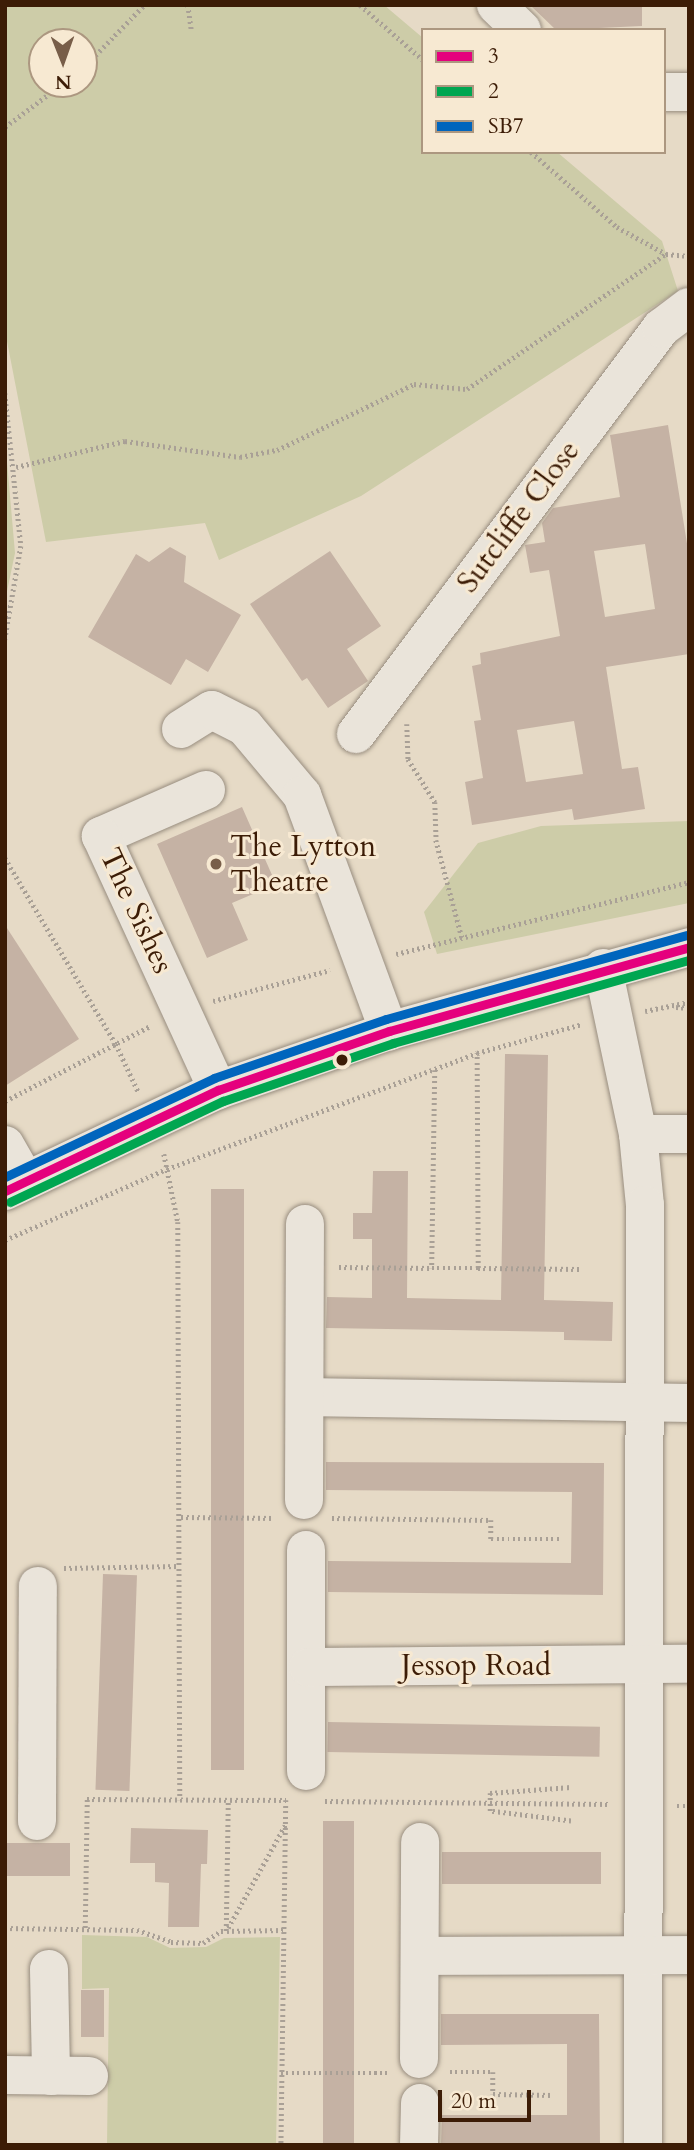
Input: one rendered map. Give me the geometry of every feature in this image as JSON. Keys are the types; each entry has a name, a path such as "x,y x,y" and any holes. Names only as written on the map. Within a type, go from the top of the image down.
{"street":[{"path":"496,5 520,28"},
{"path":"666,92 689,92"},
{"name":"Sutcliffe Close","path":"356,734 661,328 689,307"},
{"path":"181,729 212,710 245,727 302,795 389,1031"},
{"name":"The Sishes","path":"206,790 101,836 218,1090"},
{"path":"5,1145 15,1186 218,1090 389,1031 603,968 689,947"},
{"path":"603,968 616,1015 638,1134 645,1205 643,2145"},
{"path":"638,1134 689,1134"},
{"path":"301,1793 308,1667 305,1224"},
{"path":"305,1397 689,1403"},
{"path":"26,1797 46,1577"},
{"name":"Jessop Road","path":"308,1667 689,1664"},
{"path":"419,2059 420,1842"},
{"path":"419,1956 689,1955"},
{"path":"49,1969 51,2076"},
{"path":"5,2075 89,2076"},
{"path":"419,2145 420,2103"}],"path":[{"path":"98,53 144,5"},
{"path":"188,5 191,32"},
{"path":"360,5 421,58"},
{"path":"5,127 43,98"},
{"path":"533,154 617,227 666,254 689,256"},
{"path":"16,467 125,442 240,457 276,450 414,384 467,390 666,254"},
{"path":"5,393 16,467 21,546 5,640"},
{"path":"5,595 13,590"},
{"path":"382,700 410,727 408,759 435,802 436,840 462,938"},
{"path":"5,858 116,1044 139,1093"},
{"path":"5,1240 167,1169 477,1053 616,1015 689,1002"},
{"path":"671,1007 689,1008"},
{"path":"5,1101 116,1044"},
{"path":"477,1053 478,1268"},
{"path":"432,1268 435,1070"},
{"path":"163,1148 178,1222 180,1800"},
{"path":"336,1267 580,1269"},
{"path":"181,1517 307,1521 491,1520 491,1539 559,1539"},
{"path":"46,1577 179,1566"},
{"path":"571,1787 490,1793 490,1811 571,1821"},
{"path":"85,1928 87,1799 228,1800 301,1793 490,1804 609,1804"},
{"path":"226,1931 301,1793"},
{"path":"226,1931 228,1800"},
{"path":"281,2145 285,1825"},
{"path":"5,1928 137,1930 171,1942 203,1943 226,1931 283,1930"}],"green space":[{"path":"5,5 384,5 421,36 421,154 559,154 662,241 678,291 361,496 219,560 205,523 46,542 5,331"},
{"path":"5,439 15,553 5,601"},
{"path":"689,821 689,903 437,954 424,912 478,843 541,826"},
{"path":"82,1935 147,1937 170,1948 206,1947 224,1938 280,1937 276,2145 107,2145 109,1988 82,1989"}],"building":[{"path":"530,5 642,5 642,26 554,28"},
{"path":"668,425 689,556 689,654 606,667 622,769 638,767 645,809 574,820 572,809 472,825 465,782 483,778 474,721 481,720 472,666 481,664 480,653 560,636 549,570 530,573 525,545 545,542 542,523 553,508 620,497 610,435","holes":["645,544 655,609 605,617 594,551","574,721 583,774 526,782 517,730"]},
{"path":"170,547 186,556 184,582 241,615 208,672 186,659 171,685 88,637 136,554 149,562"},
{"path":"330,551 381,626 347,649 368,681 328,708 307,678 302,681 250,604"},
{"name":"The Lytton Theatre","path":"242,807 276,884 232,903 248,940 207,958 157,844"},
{"path":"5,925 79,1039 5,1086"},
{"path":"505,1054 548,1055 544,1300 613,1302 612,1341 564,1340 564,1332 326,1328 327,1297 372,1298 372,1239 353,1239 353,1213 372,1213 373,1171 408,1171 407,1298 501,1300"},
{"path":"211,1189 244,1189 244,1770 211,1770"},
{"path":"326,1462 604,1463 603,1595 328,1592 328,1561 571,1563 572,1492 326,1490"},
{"path":"103,1574 137,1575 129,1791 95,1790"},
{"path":"328,1722 600,1727 599,1757 327,1752"},
{"path":"323,1821 354,1821 354,2145 323,2145"},
{"path":"131,1828 208,1830 207,1864 201,1864 199,1927 168,1927 169,1883 155,1882 155,1863 130,1863"},
{"path":"5,1843 70,1843 70,1876 5,1876"},
{"path":"442,1852 601,1852 601,1884 442,1884"},
{"path":"81,1990 104,1990 104,2037 81,2037"},
{"path":"441,2014 599,2014 600,2145 441,2145 442,2115 567,2115 567,2044 441,2045"}],"transit line":[{"name":"SB7","path":"5,1177 214,1078 386,1019 686,935"},
{"name":"3","path":"5,1191 218,1090 389,1031 689,947"},
{"name":"2","path":"10,1202 223,1101 393,1043 689,960"}],"place":[{"name":"The Lytton Theatre","path":"216,864"}]}
